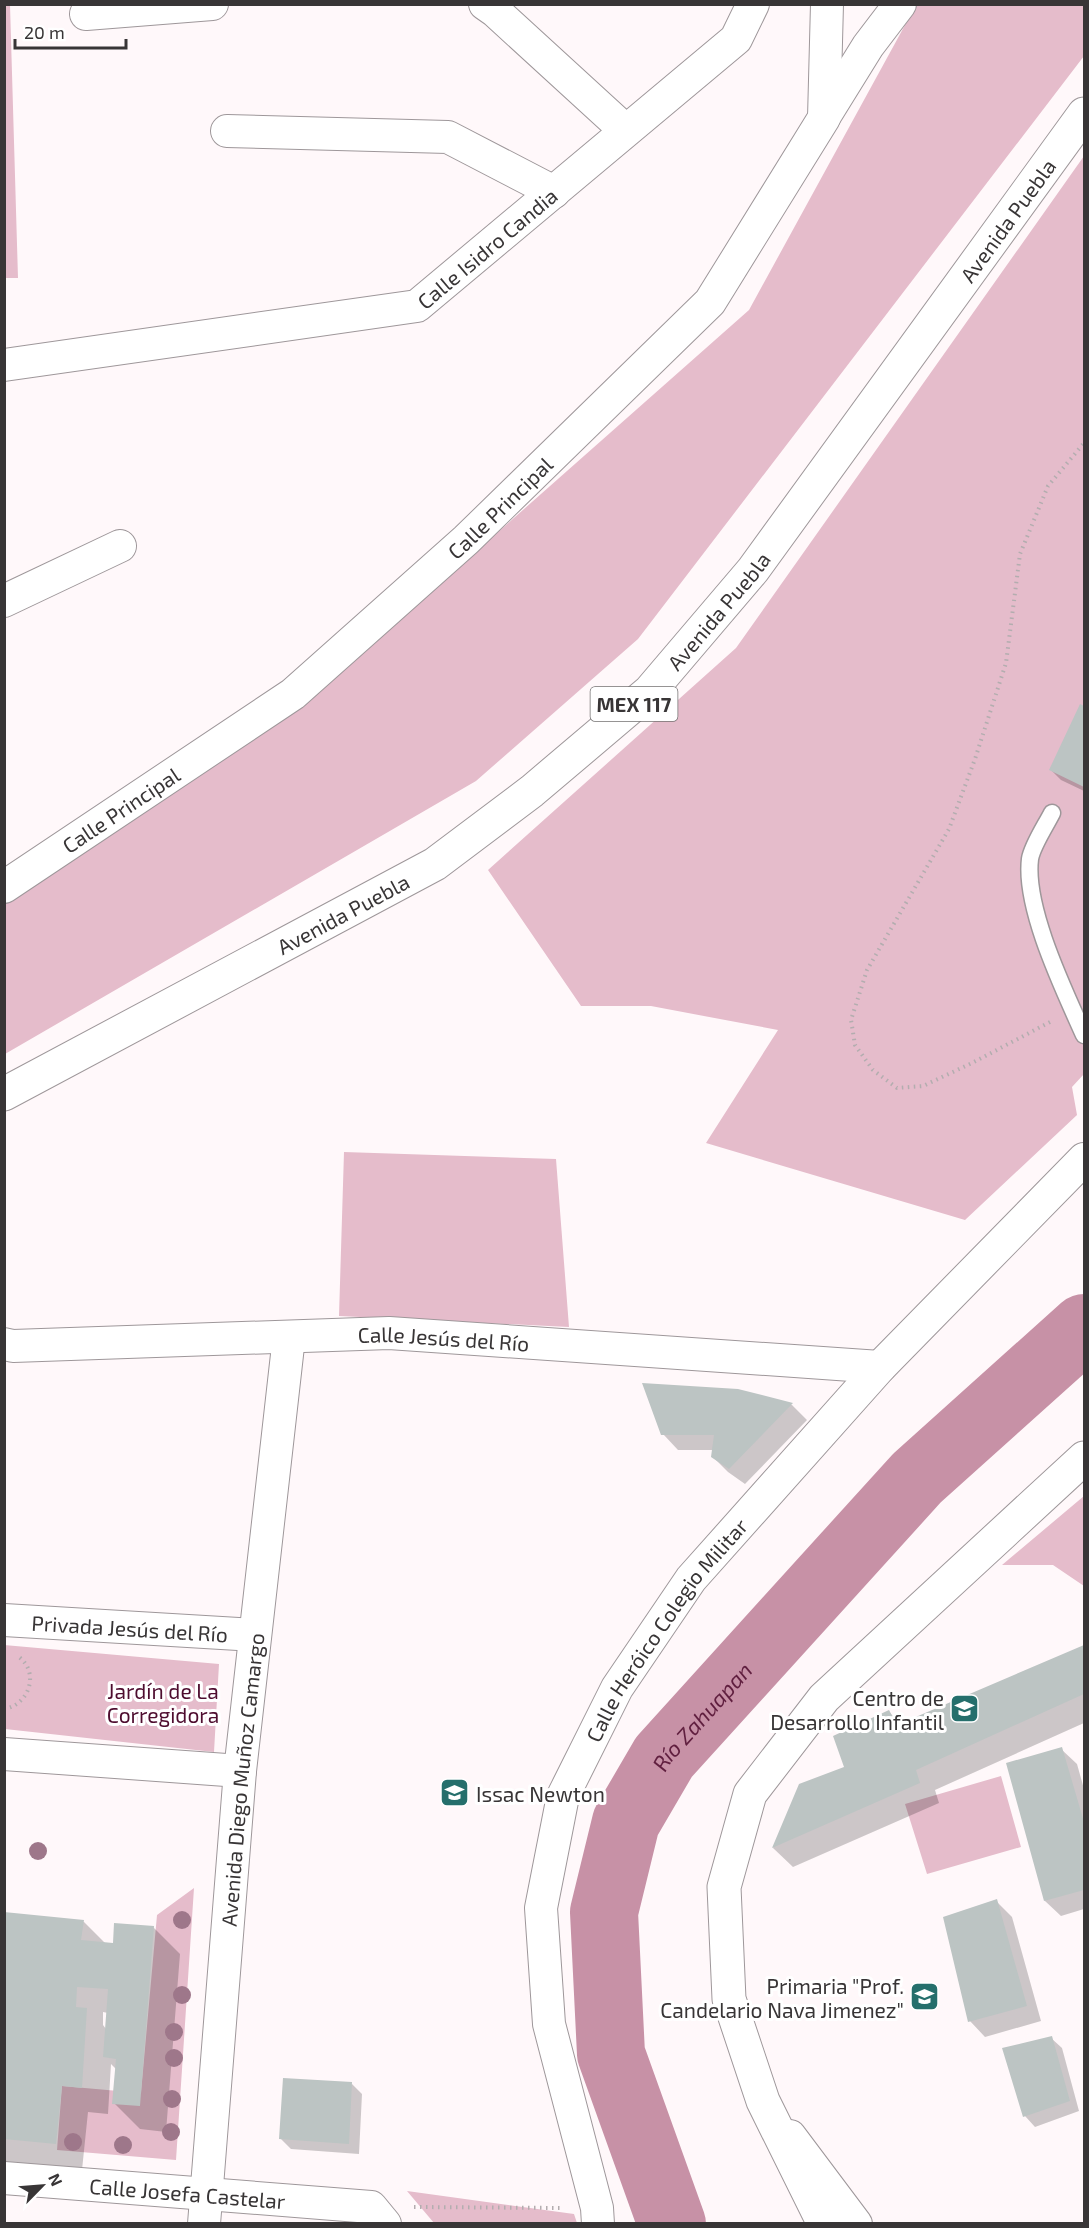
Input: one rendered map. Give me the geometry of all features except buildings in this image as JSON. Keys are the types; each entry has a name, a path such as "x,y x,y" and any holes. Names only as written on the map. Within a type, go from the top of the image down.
{"main road":[{"name":"Avenida Puebla","path":"4,1094 435,864 532,791 650,691 753,570 1084,114"},
{"path":"824,2223 763,2101 729,1999 724,1887 750,1794 824,1698 1084,1458"}],"street":[{"path":"86,14 212,4"},
{"path":"485,4 625,130"},
{"name":"Calle Isidro Candia","path":"4,365 417,306 736,39 753,4"},
{"path":"824,118 827,4"},
{"name":"Calle Principal","path":"4,887 293,694 466,540 710,302 868,46 900,4"},
{"path":"227,131 448,137 554,192"},
{"path":"4,601 120,546"},
{"name":"Calle Heróico Colegio Militar","path":"598,2216 549,2024 541,1908 563,1796 617,1688 691,1579 880,1367 1084,1159"},
{"name":"Calle Jesús del Río","path":"4,1344 13,1346 388,1333 880,1367"},
{"name":"Avenida Diego Muñoz Camargo","path":"206,2209 240,1771 289,1337"},
{"name":"Privada Jesús del Río","path":"4,1620 255,1635"},
{"path":"4,1754 240,1771"},
{"path":"763,2101 856,2223"},
{"name":"Calle Josefa Castelar","path":"4,2178 206,2209 378,2215"}],"lane":[{"path":"1052,813 1030,857 1031,888 1035,914 1084,1035"}],"path":[{"path":"1073,1010 923,1086 897,1088 873,1070 855,1045 851,1020 867,970 949,829 975,759 1006,663 1020,554 1048,486 1084,443"},
{"path":"4,1709 18,1705 29,1688 28,1669 23,1660 15,1654"},
{"path":"378,2215 598,2216"}],"green space":[{"path":"4,5 10,5 18,278 5,278"},
{"path":"916,5 1084,5 1084,56 638,639 476,781 5,1054 4,904 307,701 749,310"},
{"path":"1084,156 1084,1074 1072,1087 1077,1115 965,1220 706,1143 778,1030 651,1006 581,1006 488,870 736,648"},
{"path":"344,1152 556,1159 569,1327 339,1316"},
{"path":"1084,1496 1084,1586 1053,1565 1002,1565"},
{"name":"Jardín de La Corregidora","path":"4,1645 219,1664 214,1752 5,1729"},
{"path":"1001,1776 1021,1847 927,1874 905,1804"},
{"path":"194,1888 176,2160 57,2150 62,2086 141,2093 157,1915"},
{"path":"407,2191 574,2214 577,2223 434,2223"}],"waterway":[{"name":"Río Zahuapan","path":"672,2224 611,2054 604,1912 626,1822 664,1757 917,1478 1084,1328"}],"place":[{"name":"Centro de Desarrollo Infantil","path":"965,1709"},
{"name":"Issac Newton","path":"455,1793"},
{"name":"Primaria \"Prof. Candelario Nava Jimenez\"","path":"925,1997"}]}
